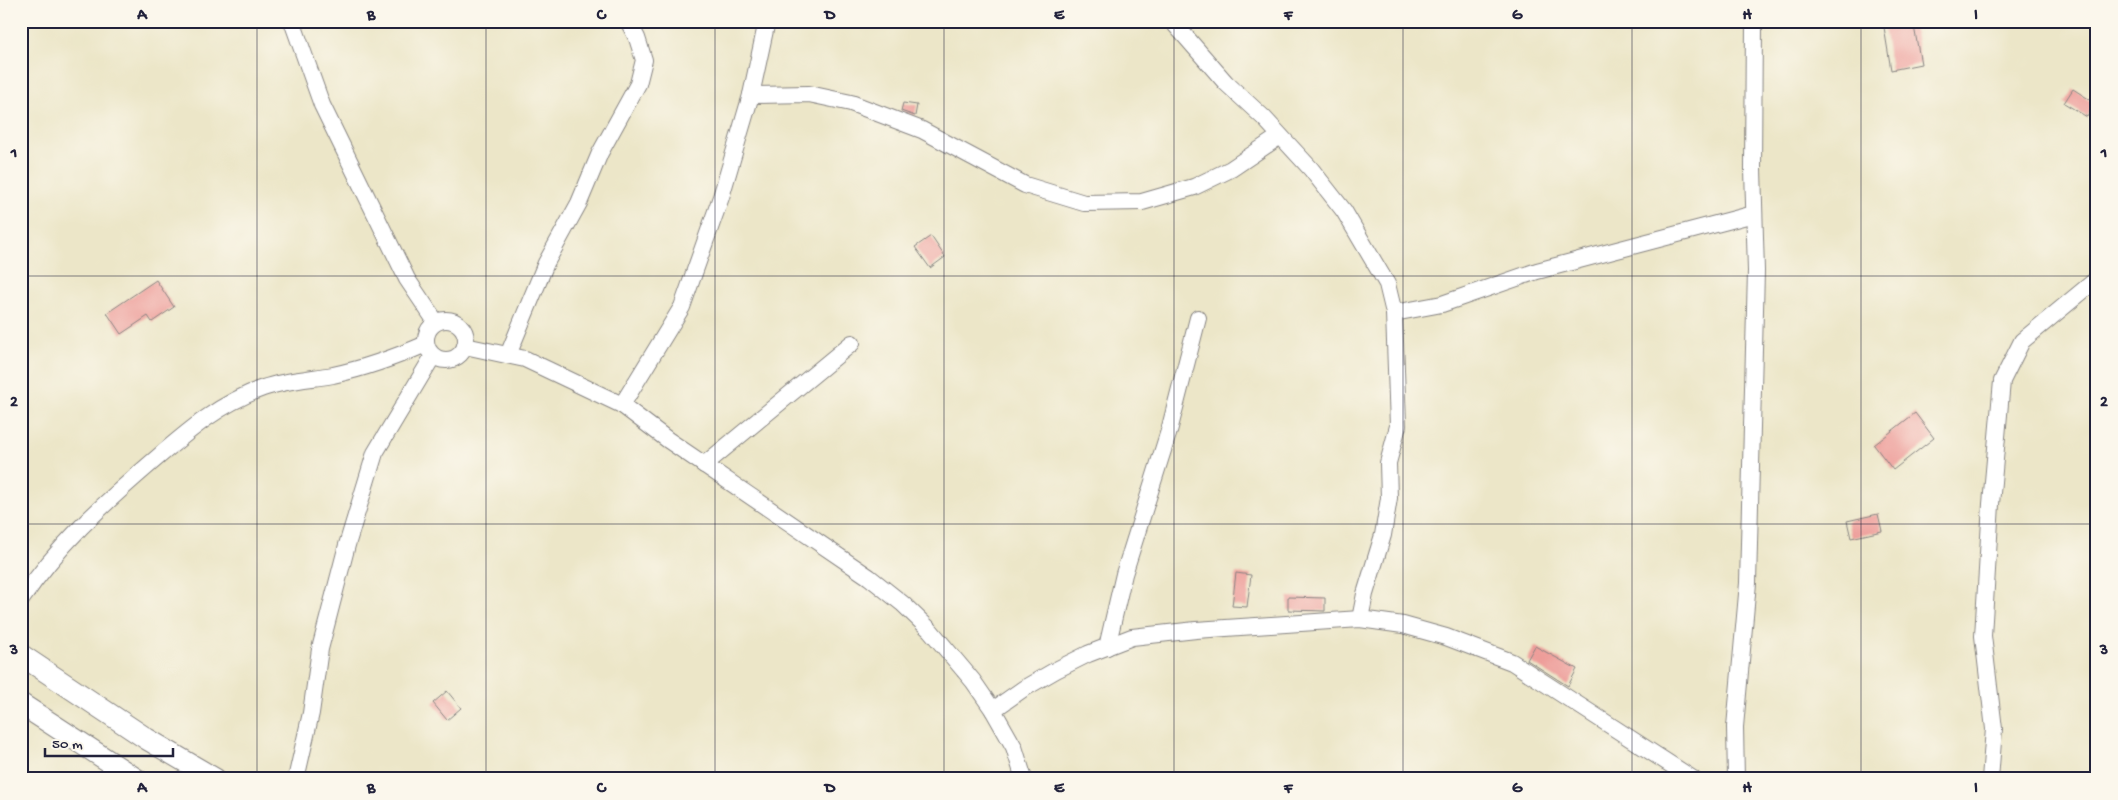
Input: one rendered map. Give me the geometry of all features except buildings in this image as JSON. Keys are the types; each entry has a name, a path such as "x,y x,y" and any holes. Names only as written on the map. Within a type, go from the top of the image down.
{"main road":[{"path":"21,655 147,739 215,779"},
{"path":"21,704 136,779"}],"street":[{"path":"292,21 322,104 406,279 436,322"},
{"path":"508,355 546,263 580,203 600,153 638,84 644,60 637,38 628,21"},
{"path":"622,405 682,307 721,197 751,95 767,21"},
{"path":"1172,21 1226,83 1311,169 1344,211 1387,284 1394,313 1398,426 1388,462 1389,498 1383,535 1365,594 1360,619"},
{"path":"1736,779 1735,728 1748,582 1756,272 1754,214 1754,21"},
{"path":"751,95 809,94 851,103 922,130 1025,185 1084,203 1142,202 1194,187 1231,170 1280,136"},
{"path":"1394,313 1442,304 1537,271 1754,214"},
{"path":"1990,779 1994,730 1983,636 1991,504 2002,381 2022,341 2097,279"},
{"path":"1107,647 1124,574 1169,431 1198,318"},
{"path":"296,779 311,713 320,648 347,545 375,453 430,350 430,328 436,322 445,320 455,321 462,328 466,336 465,346 460,354 452,359 442,360 430,350"},
{"path":"704,465 852,343"},
{"path":"465,346 525,359 622,405 704,465 869,577 903,604 930,630 973,681 993,710 1014,747 1024,779"},
{"path":"21,600 68,539 102,505 196,424 229,402 264,388 291,381 334,374 430,350"},
{"path":"993,710 1022,689 1056,670 1088,654 1132,638 1162,633 1360,619 1403,625 1446,636 1512,662 1693,779"}]}
